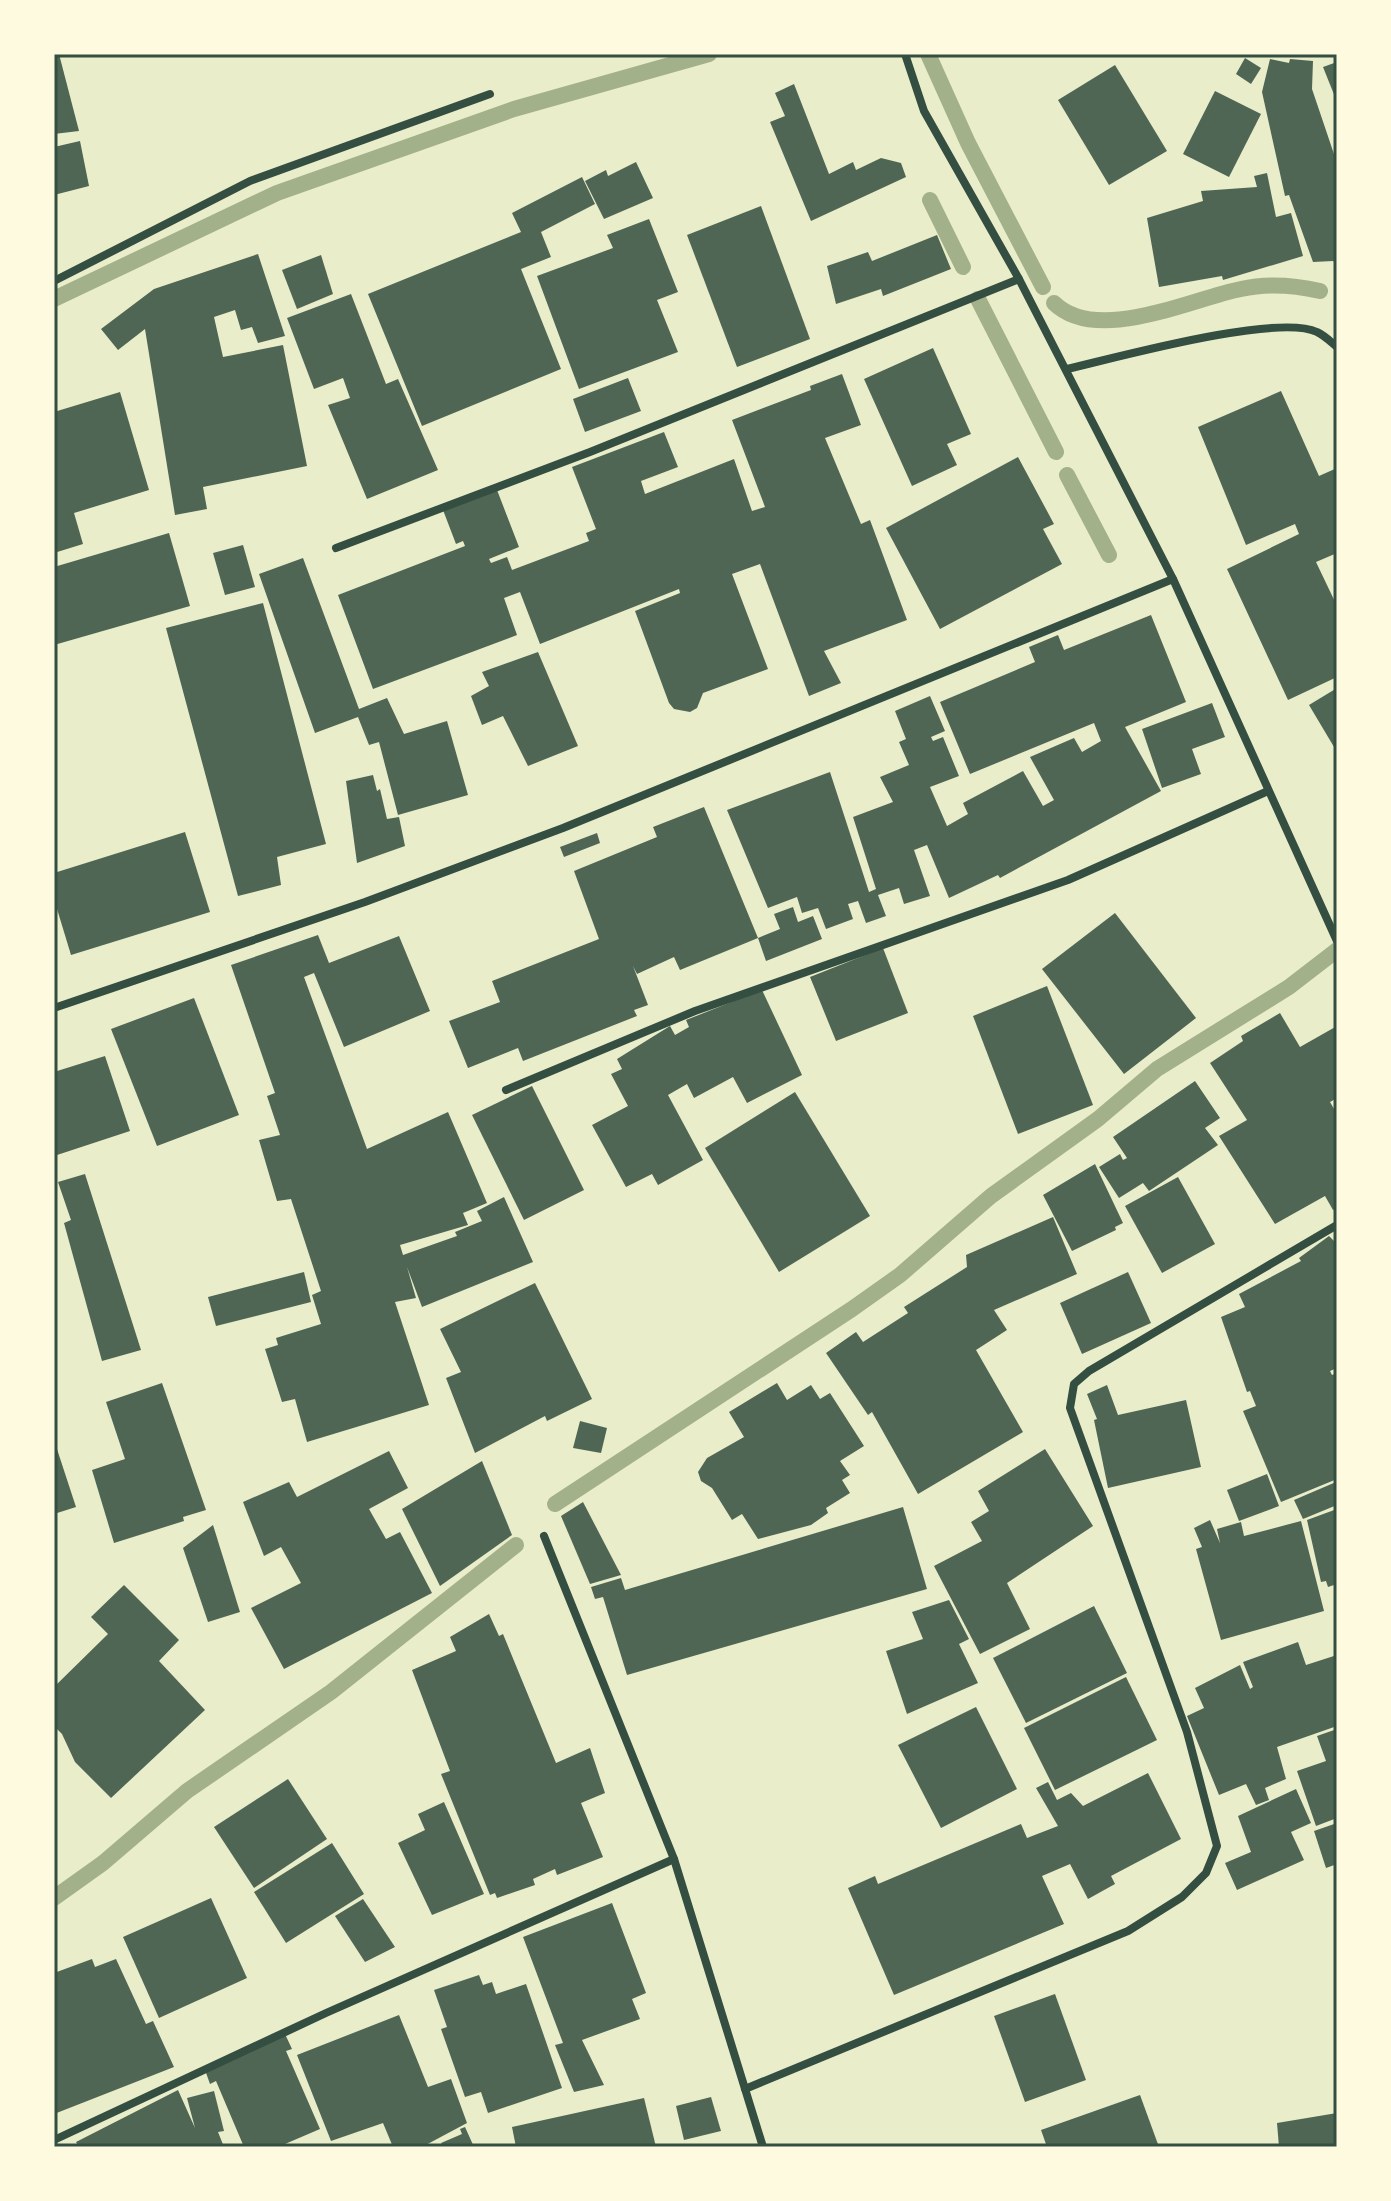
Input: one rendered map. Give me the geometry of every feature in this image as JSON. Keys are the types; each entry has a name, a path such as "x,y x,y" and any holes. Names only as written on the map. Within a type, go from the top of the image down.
{"street":[{"path":"905,54 924,111 1067,369 1173,579 1337,941"},
{"path":"54,281 250,181 490,94"},
{"path":"336,548 692,412 1019,279"},
{"path":"1067,369 1215,335 1279,328 1316,331 1337,347"},
{"path":"54,1008 365,902 563,828 1173,579"},
{"path":"506,1090 708,1006 1068,880 1268,791"},
{"path":"745,2089 1128,1931 1182,1897 1206,1873 1217,1846 1187,1732 1070,1408 1074,1384 1089,1371 1337,1225"},
{"path":"544,1536 674,1859 763,2147"},
{"path":"54,2140 326,2013 674,1859"}],"building":[{"path":"54,54 59,54 79,131 54,134"},
{"path":"1245,58 1261,68 1251,84 1236,74"},
{"path":"1270,59 1289,63 1290,59 1313,61 1312,89 1337,163 1337,264 1333,261 1313,262 1289,195 1285,196 1262,92"},
{"path":"1337,62 1337,102 1323,67"},
{"path":"1115,65 1167,151 1109,185 1058,100"},
{"path":"794,84 829,174 853,162 856,170 881,158 901,163 906,177 811,221 770,122 785,116 775,93"},
{"path":"1215,91 1261,114 1229,177 1183,154"},
{"path":"80,141 89,186 54,195 54,147"},
{"path":"636,162 653,198 604,219 585,181 606,170 608,176"},
{"path":"1267,173 1276,217 1291,213 1303,256 1223,280 1222,276 1159,287 1147,218 1203,201 1201,191 1257,187 1254,176"},
{"path":"582,177 595,204 541,232 551,257 521,269 561,369 422,426 368,294 521,232 512,213"},
{"path":"761,206 810,339 737,367 687,235"},
{"path":"649,219 678,292 657,300 678,352 579,389 537,276 613,248 607,235"},
{"path":"937,235 951,269 883,296 881,289 836,304 827,266 868,252 872,261"},
{"path":"258,254 285,336 258,343 252,327 241,330 235,310 214,317 223,357 283,345 307,466 203,487 207,509 175,515 145,329 118,350 101,329 154,289"},
{"path":"321,255 333,294 297,309 282,270"},
{"path":"351,294 386,384 398,379 438,470 367,499 328,405 350,398 343,378 314,389 287,318"},
{"path":"933,348 971,434 947,444 957,465 912,486 864,379"},
{"path":"842,374 861,425 825,438 861,524 870,520 907,620 824,651 841,683 809,696 760,564 732,574 768,669 703,693 697,708 690,712 674,709 669,703 635,611 680,593 679,589 540,644 520,592 504,598 517,635 373,689 338,595 465,546 463,541 456,544 443,510 497,490 519,547 489,559 491,563 507,557 512,570 589,541 586,533 596,529 572,467 664,432 678,467 641,481 645,494 734,459 752,511 765,507 732,420 811,390 810,386"},
{"path":"628,378 641,411 585,432 573,399"},
{"path":"1281,391 1319,476 1337,468 1337,553 1316,562 1337,606 1337,677 1288,700 1227,569 1299,534 1295,524 1246,545 1198,427"},
{"path":"120,392 149,490 74,513 83,544 54,553 54,412"},
{"path":"1018,457 1054,524 1043,529 1062,564 940,629 886,528"},
{"path":"169,533 190,606 54,645 54,567"},
{"path":"243,545 255,587 225,595 213,553"},
{"path":"303,558 359,709 387,698 404,734 447,721 468,795 398,815 379,742 369,745 358,717 315,733 259,574"},
{"path":"263,603 326,844 277,857 281,885 238,896 166,628"},
{"path":"1151,615 1186,702 1125,727 1161,791 1000,878 998,875 949,898 927,845 914,850 930,896 904,904 899,888 878,895 886,916 866,923 858,901 848,904 853,919 826,929 818,908 802,913 797,897 768,908 727,810 830,772 869,892 876,889 853,817 893,802 880,777 909,765 899,742 906,739 895,711 930,696 945,731 931,737 933,741 943,737 959,776 930,787 947,826 968,814 963,803 1023,771 1043,806 1054,800 1030,757 1074,738 1082,752 1101,741 1094,723 970,774 940,702 1035,662 1029,647 1058,635 1064,650"},
{"path":"538,652 578,746 528,766 503,716 482,725 471,696 489,686 482,672"},
{"path":"1337,688 1337,752 1309,705"},
{"path":"1212,703 1225,737 1192,749 1201,774 1162,788 1142,729"},
{"path":"373,775 377,791 380,789 387,819 399,817 405,846 357,863 346,781"},
{"path":"704,807 758,938 680,970 674,957 637,974 633,966 648,1005 634,1010 637,1016 523,1061 518,1048 468,1068 449,1021 500,1002 492,981 599,939 574,871 657,837 653,827"},
{"path":"185,832 210,912 71,955 54,899 54,873"},
{"path":"597,833 600,843 564,857 560,847"},
{"path":"793,907 798,922 813,916 822,939 766,961 758,938 780,929 774,914"},
{"path":"1115,913 1196,1018 1124,1074 1042,969"},
{"path":"318,935 329,963 399,936 430,1011 344,1047 314,973 304,977 367,1149 448,1112 487,1203 463,1213 468,1225 400,1245 403,1255 457,1236 455,1232 482,1221 477,1211 504,1197 533,1262 422,1307 407,1267 416,1298 395,1302 429,1405 307,1442 295,1399 282,1402 265,1349 278,1345 276,1338 321,1324 312,1295 321,1291 291,1199 277,1201 259,1140 280,1135 267,1096 275,1093 231,965"},
{"path":"883,948 908,1013 836,1041 810,977"},
{"path":"1047,986 1093,1105 1018,1134 973,1016"},
{"path":"762,990 802,1075 747,1103 733,1077 694,1098 687,1084 668,1095 703,1160 658,1185 652,1174 626,1187 592,1125 628,1106 611,1074 622,1069 617,1059 670,1026 675,1035 689,1027 686,1020"},
{"path":"194,998 239,1115 157,1146 111,1029"},
{"path":"1280,1013 1300,1047 1337,1026 1337,1098 1330,1102 1337,1114 1337,1208 1333,1210 1325,1196 1275,1224 1219,1136 1247,1120 1210,1063 1243,1041 1241,1036"},
{"path":"105,1056 130,1131 54,1156 54,1072"},
{"path":"1195,1081 1220,1118 1205,1128 1218,1145 1149,1191 1143,1183 1119,1198 1099,1167 1120,1154 1123,1160 1127,1158 1113,1137"},
{"path":"532,1086 584,1190 524,1220 472,1115"},
{"path":"795,1092 870,1216 779,1272 705,1148"},
{"path":"1095,1164 1123,1223 1115,1227 1116,1230 1072,1251 1043,1195"},
{"path":"85,1174 141,1350 102,1361 64,1223 71,1220 58,1182"},
{"path":"1178,1177 1215,1244 1162,1273 1125,1206"},
{"path":"1053,1217 1077,1274 994,1310 1007,1330 976,1350 1023,1432 918,1494 872,1412 868,1415 826,1353 856,1332 863,1342 908,1313 904,1307 967,1267 966,1255"},
{"path":"1329,1236 1337,1244 1337,1368 1330,1371 1332,1375 1337,1373 1337,1479 1281,1502 1243,1411 1256,1406 1250,1391 1247,1392 1221,1317 1245,1307 1239,1294 1301,1261 1299,1258"},
{"path":"304,1272 311,1302 216,1326 208,1297"},
{"path":"1128,1272 1151,1323 1082,1354 1060,1303"},
{"path":"535,1283 592,1399 547,1421 545,1416 475,1453 446,1378 461,1372 440,1329"},
{"path":"162,1383 206,1510 183,1517 184,1521 114,1543 92,1470 125,1459 106,1402"},
{"path":"777,1383 787,1400 811,1385 820,1399 830,1393 864,1446 840,1461 850,1475 842,1480 850,1493 826,1508 828,1513 811,1525 758,1539 742,1514 732,1520 712,1488 701,1481 698,1472 707,1458 744,1437 729,1412"},
{"path":"1107,1385 1118,1415 1186,1400 1201,1467 1108,1488 1094,1420 1097,1419 1087,1394"},
{"path":"580,1421 607,1428 601,1453 573,1448"},
{"path":"54,1440 76,1507 54,1514"},
{"path":"1045,1449 1093,1526 1007,1583 1030,1629 980,1654 934,1566 982,1541 971,1522 989,1511 978,1491"},
{"path":"389,1451 408,1488 369,1509 386,1539 400,1532 432,1593 284,1669 251,1608 301,1583 281,1547 264,1556 243,1502 289,1482 297,1497"},
{"path":"482,1461 512,1535 440,1586 402,1509"},
{"path":"1267,1474 1279,1506 1239,1521 1227,1490"},
{"path":"1336,1482 1337,1505 1303,1519 1294,1500"},
{"path":"583,1502 621,1575 590,1584 561,1516"},
{"path":"903,1507 927,1589 627,1675 603,1597 595,1599 591,1587 621,1578 625,1590"},
{"path":"1337,1509 1337,1584 1328,1587 1326,1581 1321,1582 1307,1520"},
{"path":"1210,1520 1220,1543 1217,1529 1241,1522 1244,1536 1301,1521 1324,1611 1221,1640 1196,1549 1202,1547 1194,1528"},
{"path":"213,1525 240,1612 208,1622 183,1548"},
{"path":"124,1585 179,1640 159,1661 205,1710 111,1798 75,1762 62,1734 54,1726 54,1687 108,1634 91,1617"},
{"path":"949,1600 969,1639 959,1644 978,1683 907,1714 886,1651 923,1639 912,1612"},
{"path":"1094,1606 1127,1673 1026,1723 993,1658"},
{"path":"489,1614 499,1636 503,1634 556,1763 590,1748 605,1793 581,1803 603,1857 557,1875 555,1869 533,1879 535,1885 497,1898 495,1893 490,1895 441,1774 450,1771 412,1670 456,1651 450,1637"},
{"path":"1298,1642 1306,1665 1337,1655 1337,1726 1277,1747 1286,1779 1265,1788 1269,1800 1256,1805 1246,1784 1219,1795 1187,1716 1204,1708 1195,1688 1240,1665 1250,1689 1253,1687 1243,1662"},
{"path":"1126,1677 1157,1740 1055,1790 1024,1728"},
{"path":"976,1707 1017,1789 941,1828 898,1745"},
{"path":"1337,1729 1337,1818 1316,1826 1297,1771 1326,1761 1317,1736"},
{"path":"1148,1773 1181,1839 1111,1876 1115,1884 1088,1899 1070,1864 1042,1876 1064,1924 894,1995 848,1888 875,1876 878,1884 1021,1824 1027,1838 1058,1826 1036,1788 1048,1782 1057,1800 1071,1793 1083,1806"},
{"path":"288,1779 327,1839 254,1888 214,1827"},
{"path":"1296,1789 1311,1823 1291,1832 1304,1860 1237,1890 1225,1863 1251,1852 1238,1816"},
{"path":"444,1802 484,1894 432,1915 398,1843 425,1830 418,1814"},
{"path":"1337,1823 1337,1864 1326,1868 1314,1831"},
{"path":"332,1843 364,1894 286,1943 254,1892"},
{"path":"211,1898 247,1978 159,2018 123,1937"},
{"path":"363,1899 395,1947 365,1962 335,1916"},
{"path":"612,1903 646,1993 632,1999 640,2019 582,2040 604,2085 574,2092 555,2045 563,2043 523,1937"},
{"path":"92,1959 95,1967 116,1959 146,2024 153,2021 174,2067 54,2114 54,1973"},
{"path":"479,1975 483,1985 492,1982 496,1994 526,1984 562,2088 488,2113 481,2092 465,2097 441,2029 447,2027 434,1990"},
{"path":"1055,1994 1086,2080 1025,2102 994,2016"},
{"path":"399,2015 428,2087 451,2079 467,2123 422,2147 393,2147 383,2123 331,2141 297,2055"},
{"path":"285,2034 292,2049 286,2051 320,2129 278,2147 244,2147 216,2081 210,2084 205,2070"},
{"path":"178,2090 195,2128 187,2098 214,2091 224,2131 218,2132 224,2147 79,2147 76,2142"},
{"path":"1140,2095 1159,2147 1047,2147 1041,2130"},
{"path":"711,2097 721,2131 684,2140 676,2106"},
{"path":"644,2098 656,2147 516,2147 512,2127"},
{"path":"1337,2113 1337,2147 1279,2147 1277,2123"},
{"path":"465,2127 474,2147 443,2147 441,2143 462,2134 460,2129"}],"waterway":[{"path":"54,299 277,193 514,109 709,54"},
{"path":"928,54 968,143 1043,287"},
{"path":"930,200 963,267"},
{"path":"1054,303 1072,315 1094,320 1119,320 1251,287 1300,287 1320,291"},
{"path":"978,299 1056,452"},
{"path":"1067,475 1109,555"},
{"path":"555,1504 900,1275 991,1196 1098,1119 1157,1069 1289,987 1337,950"},
{"path":"54,1898 103,1863 187,1791 331,1692 516,1545"}]}
